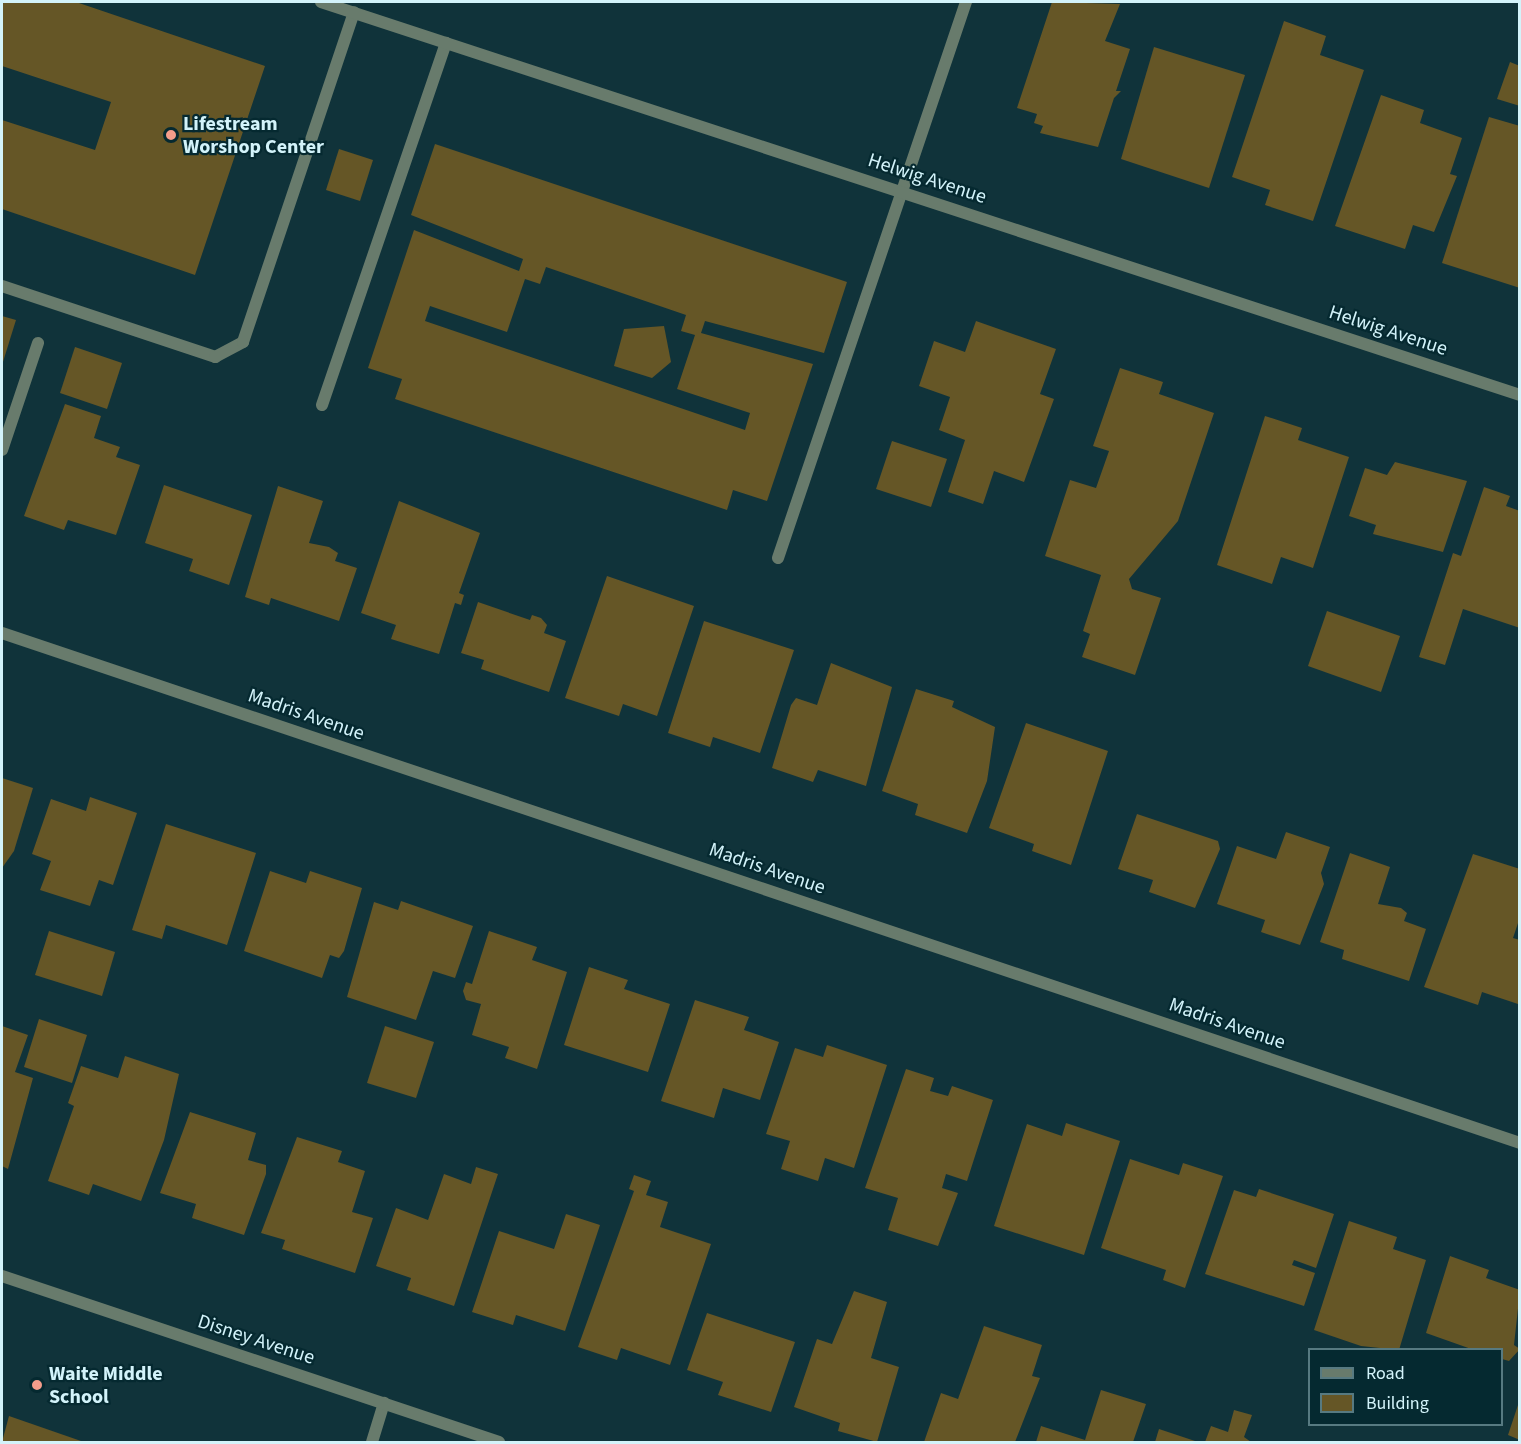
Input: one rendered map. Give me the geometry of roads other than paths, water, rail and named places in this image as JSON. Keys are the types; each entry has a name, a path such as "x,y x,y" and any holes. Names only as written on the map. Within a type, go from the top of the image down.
{"street":[{"name":"Helwig Avenue","path":"321,2 1520,394"},
{"path":"778,558 904,192 966,2"},
{"path":"2,286 215,357 243,342 354,12"},
{"path":"322,405 446,43"},
{"path":"2,450 38,343"},
{"name":"Madris Avenue","path":"2,633 1520,1143"},
{"name":"Disney Avenue","path":"2,1276 499,1443"},
{"path":"372,1443 384,1403"}],"place":[{"name":"Lifestream Worshop Center","path":"171,135"},
{"name":"Waite Middle School","path":"37,1385"}]}
